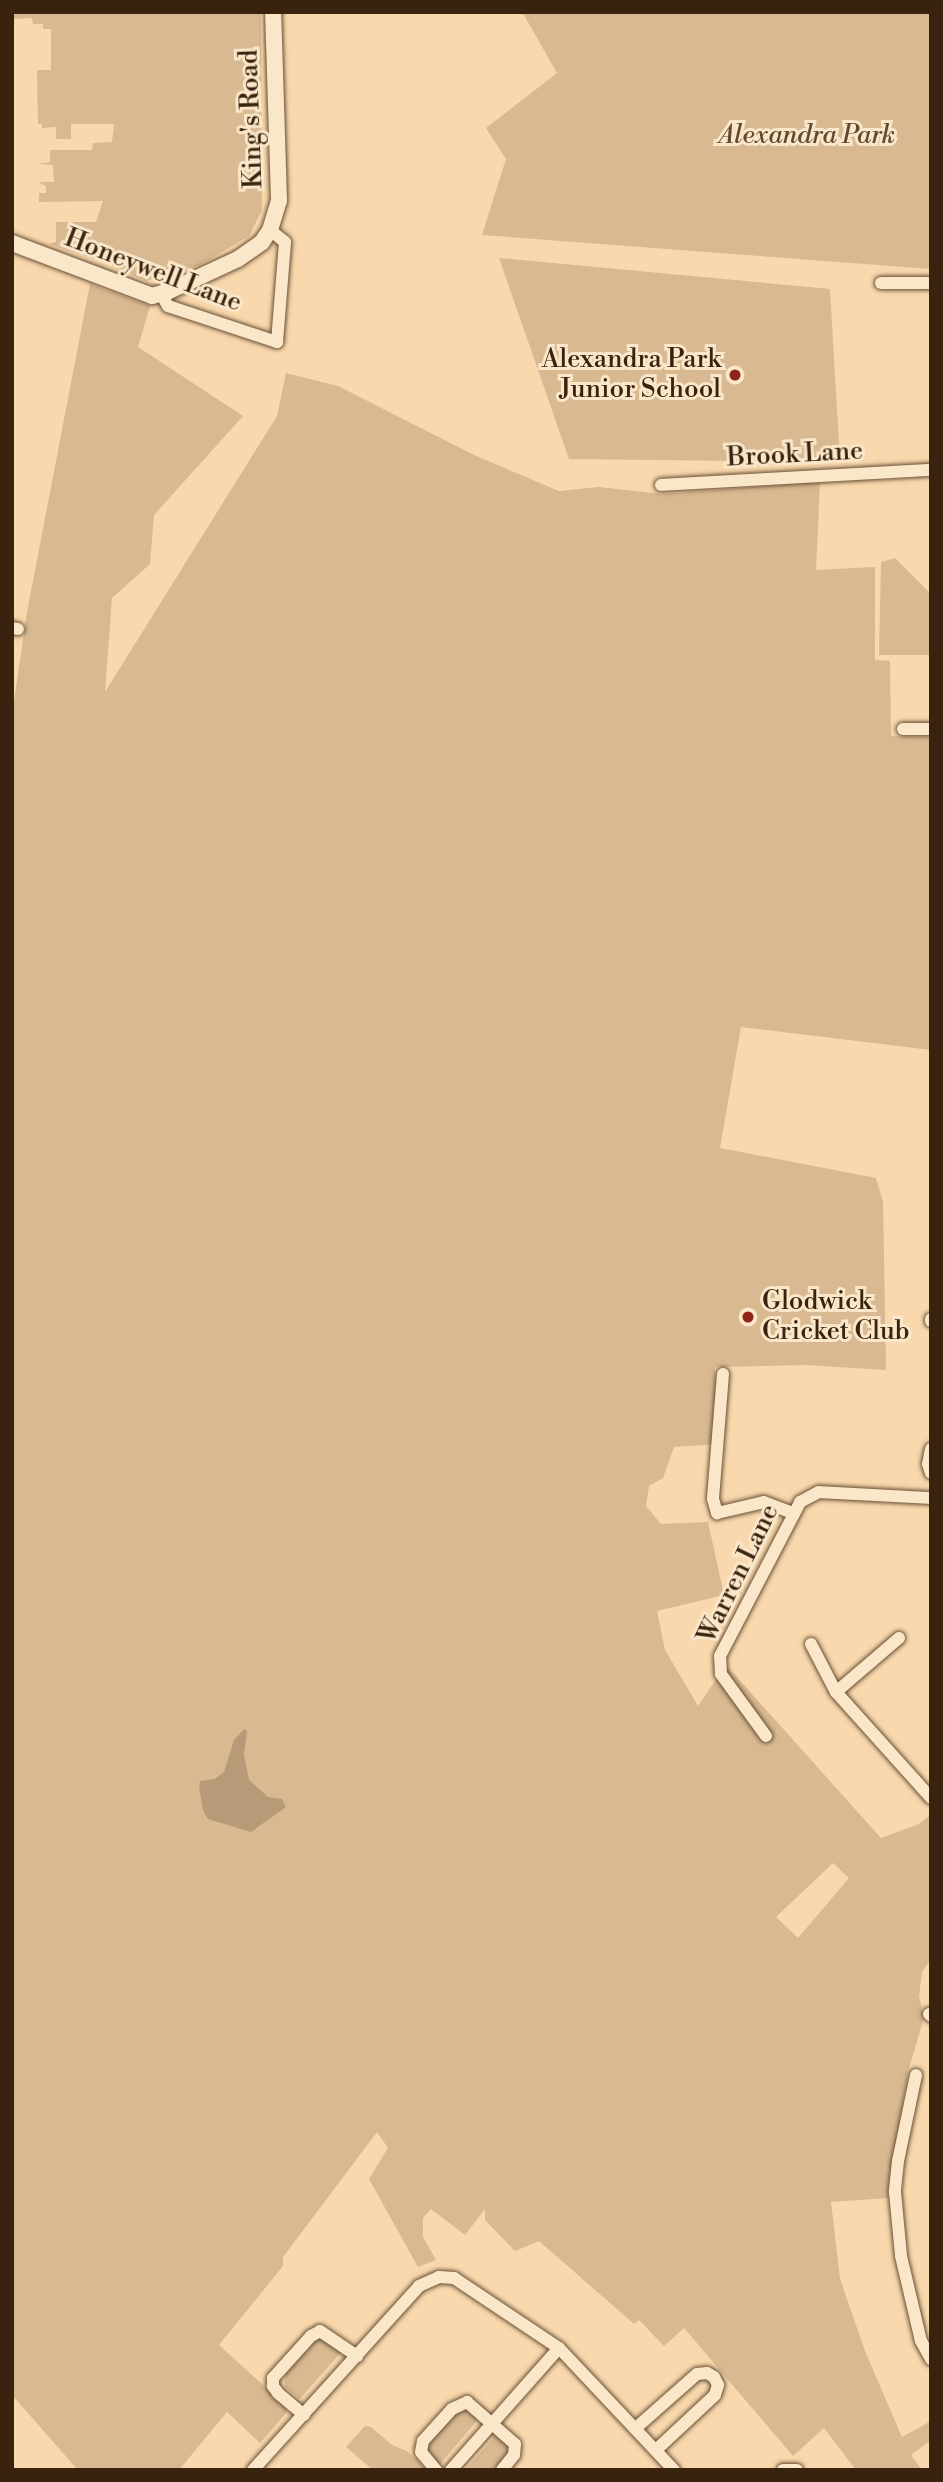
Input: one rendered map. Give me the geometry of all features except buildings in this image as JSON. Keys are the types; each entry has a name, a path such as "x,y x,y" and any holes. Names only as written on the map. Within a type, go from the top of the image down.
{"street":[{"name":"King's Road","path":"270,230 279,200 280,177 273,12"},
{"path":"161,294 249,253 270,230"},
{"name":"Honeywell Lane","path":"12,243 152,296 161,294 168,306 277,342 285,242 270,230"},
{"path":"881,283 931,283"},
{"name":"Brook Lane","path":"661,485 931,470"},
{"path":"903,729 931,729"},
{"path":"723,1374 713,1499 717,1513 764,1502 793,1513"},
{"path":"931,1449 928,1464 931,1473"},
{"name":"Warren Lane","path":"766,1736 721,1674 720,1656 800,1502 819,1492 931,1498"},
{"path":"836,1692 898,1638"},
{"path":"811,1644 836,1692 928,1788"},
{"path":"916,2075 898,2161 895,2192 901,2256 921,2341 931,2359"},
{"path":"253,2470 419,2286 439,2277 454,2278 559,2348 674,2470"},
{"path":"304,2415 278,2393 273,2386 273,2378 311,2336 320,2331 357,2356"},
{"path":"451,2470 559,2348"},
{"path":"636,2427 697,2374 708,2373 714,2377 718,2385 715,2395 656,2450"},
{"path":"436,2470 423,2456 422,2444 452,2409 467,2402 515,2444 514,2455 502,2470"},
{"path":"783,2470 797,2470"}],"green space":[{"path":"12,12 261,12 262,210 249,236 200,265 146,281 103,262 49,244 56,242 56,222 96,222 103,201 39,202 39,193 46,193 46,186 38,182 54,182 53,165 38,164 50,162 50,150 92,150 93,143 112,142 114,124 71,124 71,139 56,139 56,127 42,128 42,124 38,124 37,70 51,70 51,29 43,29 43,24 33,24 32,18 12,19"},
{"name":"Alexandra Park","path":"515,12 931,12 931,269 482,235 506,159 486,128 557,73 524,15"},
{"name":"Alexandra Park Junior School","path":"499,258 830,289 840,462 569,459"},
{"path":"90,284 150,306 138,347 243,416 154,515 150,564 112,598 105,692 277,416 286,373 338,386 476,456 559,491 599,487 662,494 820,482 816,570 875,567 875,660 890,661 891,736 931,737 931,1050 741,1027 720,1148 876,1178 883,1202 886,1370 805,1365 715,1367 717,1444 674,1447 663,1478 649,1486 646,1506 661,1524 708,1522 724,1595 657,1611 665,1650 698,1706 726,1665 881,1838 919,1824 931,1814 931,1959 922,1972 919,1996 924,2018 908,2071 888,2198 831,2202 840,2279 865,2351 902,2437 931,2421 931,2440 911,2455 922,2470 856,2470 824,2428 793,2456 684,2328 664,2346 639,2320 634,2324 539,2241 515,2251 485,2220 485,2209 465,2235 431,2209 423,2218 423,2237 436,2260 418,2267 369,2179 388,2148 377,2132 283,2257 283,2266 219,2345 285,2405 287,2412 260,2443 227,2412 179,2470 78,2470 12,2395 12,715 27,612","holes":["833,1863 849,1878 798,1938 776,1917"]},
{"path":"895,558 931,594 931,655 879,655 881,562"},
{"path":"323,2336 342,2351 300,2399 285,2387 285,2374 316,2339"},
{"path":"464,2407 481,2416 440,2464 432,2459 426,2450 427,2444 455,2410"},
{"path":"365,2426 371,2427 392,2445 407,2451 427,2470 373,2470 346,2447"},
{"path":"497,2434 509,2443 508,2455 494,2470 465,2470"}],"shaded area":[{"path":"244,1729 247,1731 244,1755 249,1780 268,1797 282,1799 286,1807 251,1832 208,1819 203,1810 199,1787 200,1781 215,1779 224,1772 234,1740"}],"place":[{"name":"Alexandra Park Junior School","path":"735,375"},
{"name":"Glodwick Cricket Club","path":"748,1317"}]}
